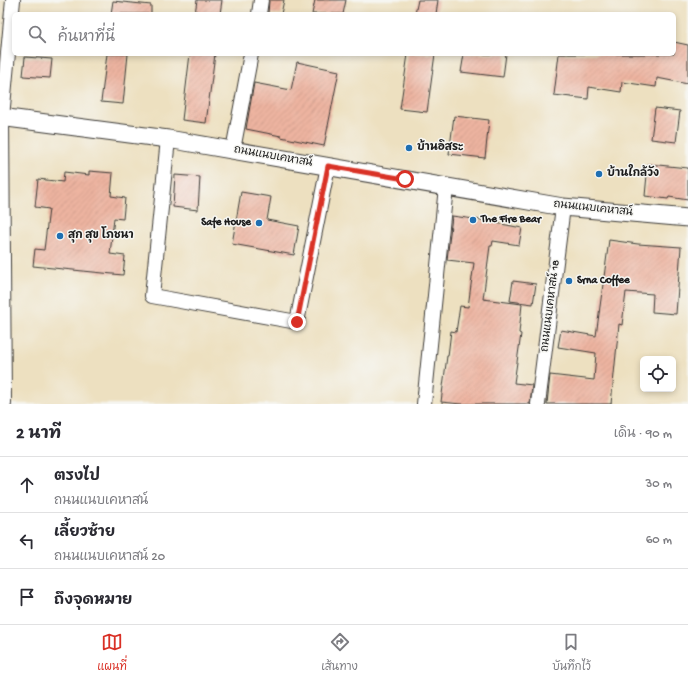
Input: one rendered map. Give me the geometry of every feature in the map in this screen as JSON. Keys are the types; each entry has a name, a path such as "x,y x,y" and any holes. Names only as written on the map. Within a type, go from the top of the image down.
{"street":[{"path":"4,404 1,117 13,0"},
{"path":"259,12 261,0"},
{"path":"233,150 251,56"},
{"name":"ถนนแนบเคหาสน์","path":"1,117 168,139 563,207 688,218"},
{"path":"168,139 152,296 297,322 328,166"},
{"path":"424,404 446,187"},
{"name":"ถนนแนบเคหาสน์ 18","path":"538,404 563,207"}],"building":[{"path":"197,0 222,0 220,12 195,12"},
{"path":"269,0 284,0 281,12 268,12"},
{"path":"315,0 346,0 343,12 312,12"},
{"path":"418,0 438,0 436,12 415,12"},
{"path":"113,1 151,5 151,12 111,12"},
{"path":"676,42 688,45 688,84 657,78 656,87 622,82 621,92 589,87 588,99 554,95 559,56 676,56"},
{"path":"107,56 128,56 123,104 101,102"},
{"path":"190,56 215,56 206,123 182,120"},
{"path":"408,56 435,56 427,112 400,109"},
{"path":"464,56 506,56 503,77 461,72"},
{"path":"25,57 52,59 50,78 23,76"},
{"path":"297,62 339,71 324,146 246,129 254,83 291,90"},
{"path":"655,108 680,111 676,142 651,139"},
{"path":"454,116 489,120 485,158 449,154"},
{"path":"648,164 688,168 688,200 669,197 668,199 645,196"},
{"path":"89,171 113,173 111,196 125,198 123,219 114,218 110,254 125,256 123,275 33,266 35,249 44,250 49,209 35,207 38,179 63,182 64,172 89,175"},
{"path":"175,175 200,177 198,210 173,207"},
{"name":"Safe House","path":"241,192 271,197 267,220 299,226 294,255 232,244"},
{"path":"452,216 496,222 522,228 519,245 493,241 492,246 490,246 483,299 522,304 519,333 521,334 514,383 532,385 530,404 461,404 441,402 451,331 456,332 460,306 468,307 474,263 447,260"},
{"path":"609,240 681,247 676,314 652,312 653,294 626,292 622,325 619,324 611,404 547,404 550,375 594,380 596,353 558,347 561,330 596,336"},
{"path":"513,281 536,284 533,304 510,301"}],"place":[{"name":"บ้านอิสระ","path":"409,148"},
{"name":"บ้านใกล้วัง","path":"599,174"},
{"name":"The Fire Bear","path":"473,220"},
{"name":"Safe House","path":"259,223"},
{"name":"สุก สุข โภชนา","path":"60,236"},
{"name":"Srna Coffee","path":"569,281"}],"route":[{"path":"297,322 328,166 405,179"}]}
